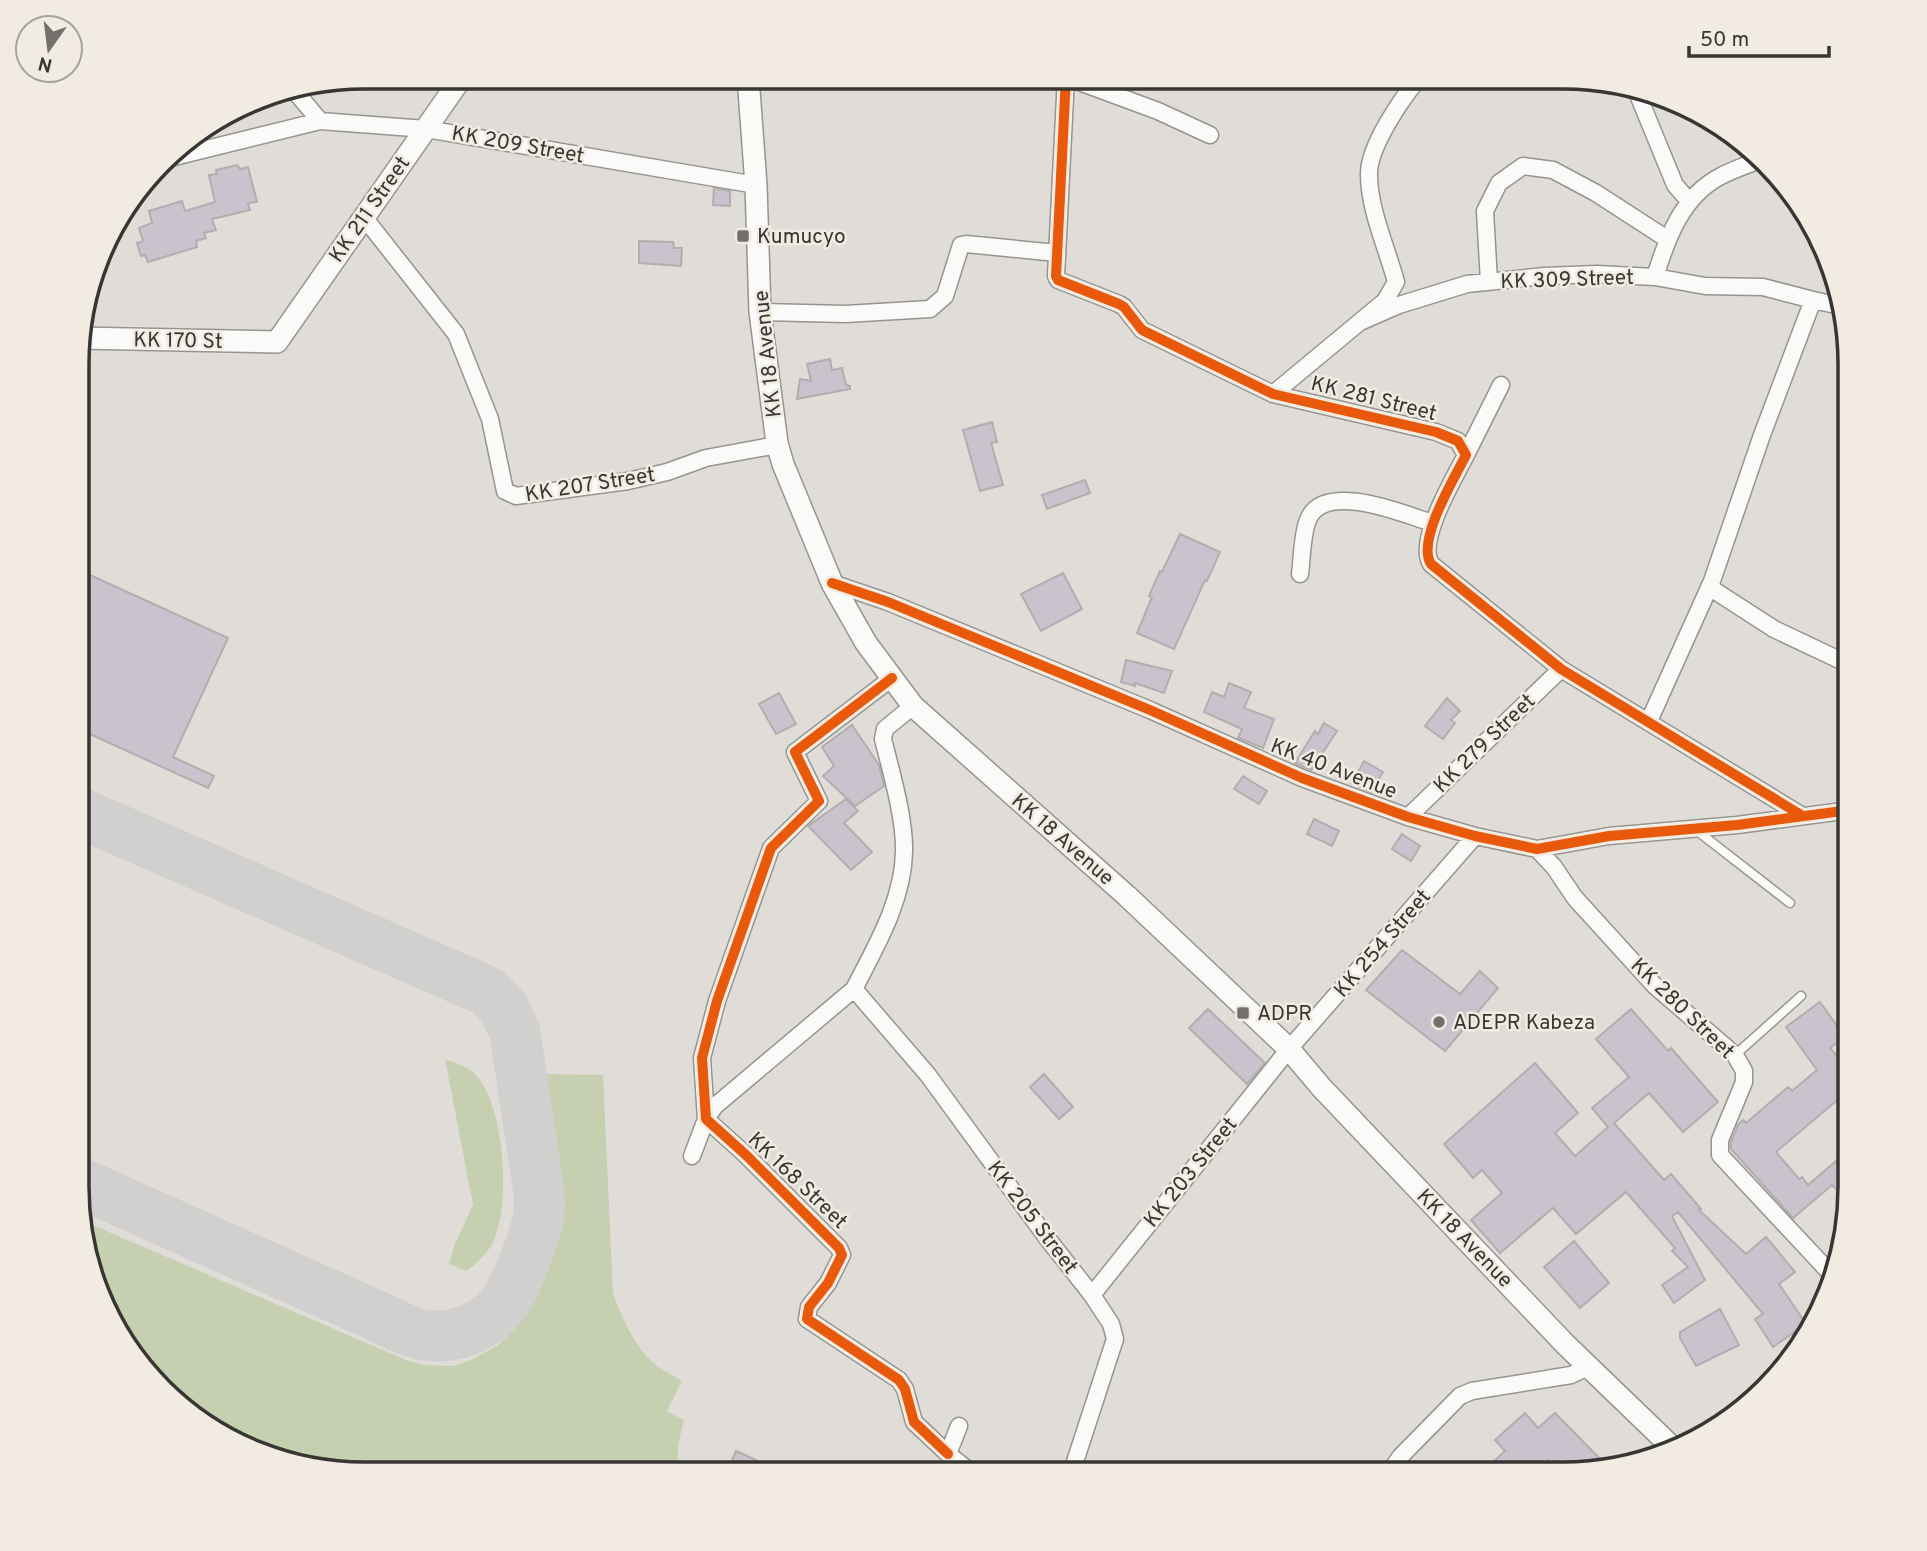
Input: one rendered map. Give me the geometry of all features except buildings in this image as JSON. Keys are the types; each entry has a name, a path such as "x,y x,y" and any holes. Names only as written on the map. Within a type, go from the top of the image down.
{"main road":[{"name":"KK 211 Street","path":"277,342 454,89"},
{"name":"KK 18 Avenue","path":"749,89 756,185 760,312 777,445 832,583 866,643 913,706 1127,896 1289,1049 1321,1087 1588,1367 1666,1442"},
{"name":"KK 170 St","path":"91,338 277,342"}],"street":[{"name":"KK 281 Street","path":"1065,89 1056,276 1058,280 1119,304 1142,330 1273,394 1436,432 1458,441 1466,455"},
{"path":"1098,89 1210,135"},
{"path":"1273,394 1385,301 1396,282 1375,212 1369,171 1377,140 1406,89"},
{"path":"300,97 320,121"},
{"path":"1640,101 1675,185 1689,201"},
{"name":"KK 209 Street","path":"187,154 320,121 426,129 756,185"},
{"name":"KK 309 Street","path":"1360,322 1399,305 1467,284 1597,274 1655,277 1667,239 1689,201 1719,177 1750,164"},
{"path":"1489,282 1485,211 1499,183 1523,166 1553,170 1596,192 1667,239"},
{"name":"KK 207 Street","path":"363,216 456,334 490,419 505,491 516,496 628,481 667,472 706,458 777,445"},
{"path":"760,312 845,314 930,309 945,296 961,246 966,244 1057,253"},
{"path":"1655,277 1704,286 1763,287 1830,304"},
{"path":"1648,721 1709,587 1813,299"},
{"path":"1501,385 1432,523 1427,558 1431,564 1561,668 1801,815"},
{"path":"1300,574 1308,520 1317,507 1337,501 1381,506 1432,523"},
{"name":"KK 40 Avenue","path":"832,583 888,602 1150,710 1302,778 1408,817 1475,836 1537,849 1609,836 1695,829 1838,811"},
{"path":"1709,587 1774,629 1838,659"},
{"name":"KK 279 Street","path":"1408,817 1561,668"},
{"path":"706,1119 702,1058 717,1001 771,848 819,801 795,752 892,678"},
{"path":"692,1156 706,1119 727,1094 853,989 886,927 902,875 904,852 903,832 883,739 885,729 913,706"},
{"name":"KK 254 Street","path":"1289,1049 1475,836"},
{"name":"KK 280 Street","path":"1537,849 1554,867 1575,898 1655,986 1735,1055 1744,1071 1744,1082 1720,1140 1720,1155 1825,1268"},
{"name":"KK 205 Street","path":"853,989 928,1075 1111,1324 1115,1339 1075,1462"},
{"name":"KK 203 Street","path":"1092,1295 1289,1049"},
{"name":"KK 168 Street","path":"706,1119 839,1248 842,1255 828,1283 809,1307 807,1319 898,1380 905,1389 914,1422 948,1454"},
{"path":"1397,1462 1460,1396 1472,1391 1571,1375 1588,1367"},
{"path":"958,1462 948,1454 959,1426"}],"lane":[{"path":"1695,829 1790,903"},
{"path":"1735,1055 1801,996"}],"green space":[{"path":"445,1059 474,1073 484,1087 493,1107 502,1156 502,1206 498,1227 487,1252 466,1271 449,1264 454,1246 473,1205"},
{"path":"542,1074 603,1075 613,1293 625,1322 642,1351 657,1366 682,1381 667,1411 684,1420 679,1441 678,1462 364,1462 310,1456 259,1441 226,1425 197,1405 157,1368 146,1354 126,1324 110,1292 92,1225 406,1360 424,1365 455,1366 498,1345 516,1327 562,1231"}],"taxiway":[{"path":"89,817 487,991 504,1008 515,1033 539,1192 539,1213 522,1267 505,1302 485,1321 470,1329 452,1335 435,1336 399,1327 89,1187"}],"cycle path":[{"path":"1065,89 1056,276 1058,280 1119,304 1142,330 1273,394 1436,432 1458,441 1466,455 1433,525 1428,554 1431,564 1561,669 1801,815"},
{"path":"832,583 888,602 1150,710 1302,778 1408,817 1475,836 1537,849 1609,836 1737,825 1838,812"},
{"path":"892,678 795,752 819,801 771,848 717,1001 702,1058 706,1119 839,1248 842,1255 828,1283 809,1307 807,1319 899,1380 905,1389 914,1422 948,1454"}],"place":[{"name":"Kumucyo","path":"743,236"},
{"name":"ADPR","path":"1243,1013"},
{"name":"ADEPR Kabeza","path":"1439,1022"}]}
